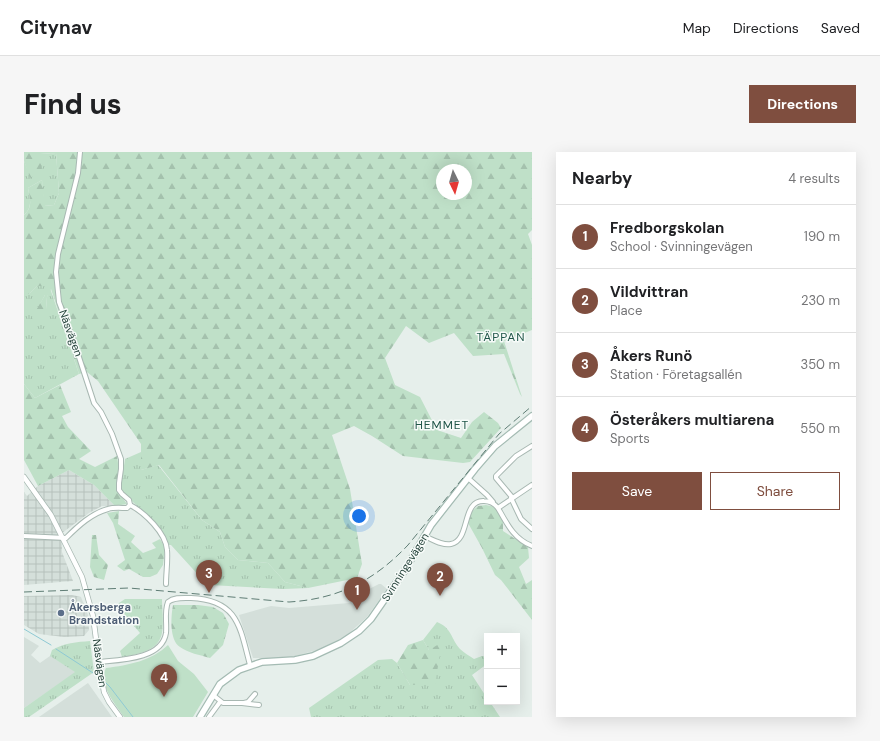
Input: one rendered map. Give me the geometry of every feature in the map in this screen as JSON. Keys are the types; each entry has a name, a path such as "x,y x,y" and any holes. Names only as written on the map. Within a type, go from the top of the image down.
{"main road":[{"name":"Svinningevägen","path":"200,717 220,684 239,670 262,662 295,660 313,656 336,646 356,634 371,619 405,570 424,536 439,514 468,478 495,446 532,416"}],"street":[{"name":"Näsvägen","path":"80,152 78,173 58,254 56,272 59,302 94,403 103,416 121,459 119,490 129,500 130,505 137,508 152,522 168,549 166,584"},
{"path":"532,446 516,456 496,476 512,498 521,519 532,529"},
{"name":"Näsvägen","path":"24,476 52,515 82,577 89,598 94,623 104,692 120,717"},
{"path":"468,478 487,495 514,534 524,543 532,546"},
{"path":"496,506 532,485"},
{"path":"424,536 445,544 451,544 461,536 473,504 482,501 490,502 496,506"},
{"path":"24,536 66,538 76,528 94,515 108,508 127,508 130,505"},
{"path":"99,662 130,659 142,656 156,649 162,643 165,636 166,610 168,602 173,599 184,598 207,600 217,603 231,613 236,620 244,638 250,665"},
{"path":"213,694 220,702 227,704 248,702 254,694"},
{"path":"209,717 220,702"},
{"path":"242,703 259,705"}],"shaded area":[{"path":"69,470 94,485 115,506 102,506 89,513 62,533 62,552 73,581 24,585 24,492 27,496 38,486"},
{"path":"379,584 387,589 367,617 346,636 317,650 288,658 253,658 239,615 271,606 289,608 349,603 367,590"},
{"path":"72,595 81,597 88,615 89,630 84,636 64,637 39,634 24,625 24,596"},
{"path":"24,637 39,646 31,655 40,663 50,656 76,672 24,708"},
{"path":"88,683 112,717 39,717"}],"green space":[{"path":"24,152 532,152 532,230 528,234 532,245 532,330 504,341 522,397 504,354 473,356 454,333 429,343 406,326 385,358 395,385 420,397 437,430 461,438 472,422 484,412 498,423 501,428 470,462 463,463 403,456 354,426 332,435 350,489 362,564 357,578 308,588 285,582 268,563 238,560 225,547 220,532 202,520 159,465 141,470 141,444 98,381 87,372 79,374 51,289 47,297 46,309 33,326 25,329 45,295 45,286 37,286 29,294 24,294 24,215 30,206 28,188 42,180 45,206 54,205 59,193 56,153 40,154 42,171 30,178 24,161"},
{"path":"56,153 59,193 54,205 44,206 42,180 28,188 30,206 24,215 24,161 31,177 40,154"},
{"path":"37,286 45,286 45,295 40,304 46,309 47,297 50,288 79,374 35,398 24,384 24,294 29,294"},
{"path":"24,384 35,398 60,385 71,412 62,416 68,427 91,451 79,459 95,467 117,456 119,470 116,489 127,504 115,506 94,485 69,470 38,486 24,460"},
{"path":"141,452 141,470 158,465 202,520 220,532 225,547 238,560 268,563 285,582 308,588 284,589 210,585 208,580 201,578 171,545 168,545 157,524 123,493 121,486 125,459"},
{"path":"486,505 495,507 503,520 503,531 528,547 529,558 519,567 526,584 532,580 532,620 501,580 495,575 468,523 469,514 478,506"},
{"path":"119,511 118,524 135,536 131,542 143,553 156,548 152,543 160,539 165,547 163,565 157,574 150,577 143,577 129,569 124,571 117,566 125,560 113,523 107,513"},
{"path":"92,535 96,535 99,555 108,565 104,580 94,577 90,567"},
{"path":"125,599 162,599 163,625 162,635 153,647 143,652 122,657 120,651 140,633 117,606"},
{"path":"173,605 198,605 213,607 223,613 229,624 223,645 210,658 194,654 176,644 172,634"},
{"path":"437,622 446,627 457,645 465,653 474,659 484,656 484,666 472,675 484,693 484,705 492,705 500,717 311,717 309,708 378,660 392,659 397,663 410,685 429,650 423,640"},
{"path":"423,640 429,650 439,644 441,648 435,684 410,685 397,663 408,645"},
{"path":"90,641 94,672 29,717 24,717 24,708 75,672 50,656 52,650 66,644"},
{"path":"168,645 178,661 194,674 208,692 193,717 124,717 112,700 106,687 104,674 106,668 131,664 147,659"}],"waterway":[{"path":"24,629 51,645"},
{"path":"56,649 93,673"},
{"path":"105,682 133,717"}],"railway":[{"path":"24,592 129,588 289,602 323,597 339,592 368,578 395,558 408,545 499,434 532,406"}],"place":[{"name":"Åkers Runö","path":"209,593"},
{"name":"Vildvittran","path":"440,596"},
{"name":"Fredborgskolan","path":"357,610"},
{"name":"Åkersberga Brandstation","path":"61,613"},
{"name":"Österåkers multiarena","path":"164,697"}],"district":[{"name":"TÄPPAN","path":"501,337"},
{"name":"HEMMET","path":"442,425"}]}
